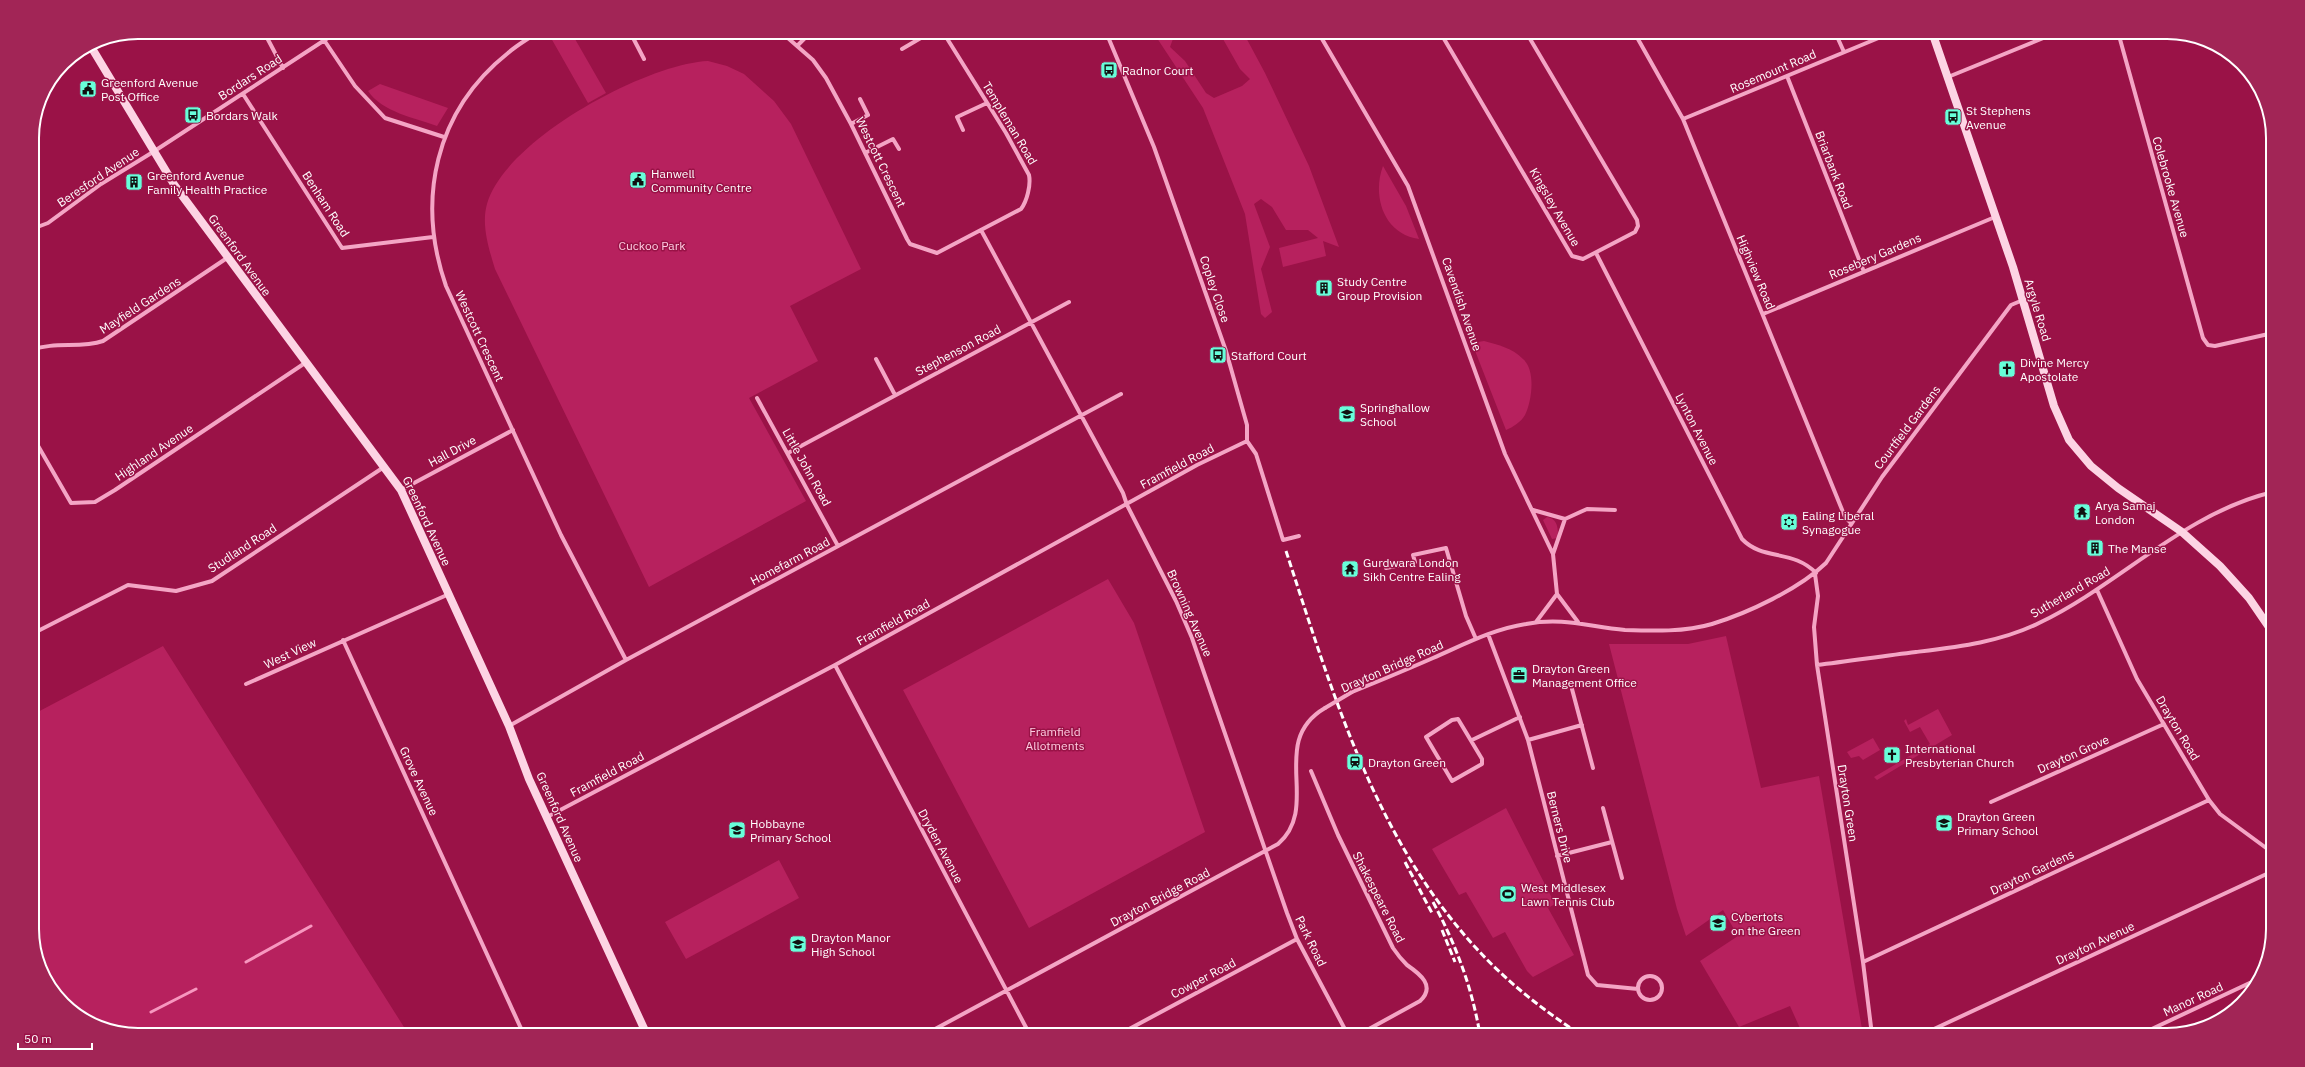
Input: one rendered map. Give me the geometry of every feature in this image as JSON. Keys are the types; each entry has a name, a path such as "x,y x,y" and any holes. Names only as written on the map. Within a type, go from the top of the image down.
{"street":[{"path":"268,39 283,68"},
{"name":"Westcott Crescent","path":"528,39 507,53 480,81 459,107 444,137 436,164 432,195 433,236 437,260 446,286 561,534 626,660"},
{"path":"634,39 644,59"},
{"name":"Westcott Crescent","path":"790,39 813,60 826,78 851,124 910,244 937,253 981,230"},
{"path":"798,46 804,39"},
{"path":"902,49 920,39"},
{"name":"Templeman Road","path":"947,39 1029,175 1030,181 1024,205 1021,209 981,230"},
{"name":"Copley Close","path":"1109,39 1154,147 1226,351 1248,425 1247,441"},
{"name":"Cavendish Avenue","path":"1322,39 1408,186 1505,454 1553,554 1557,594"},
{"name":"Kingsley Avenue","path":"1444,39 1572,256 1583,260 1635,232 1638,226 1637,220 1530,39"},
{"name":"Highview Road","path":"1638,39 1683,119 1845,518 1851,523"},
{"path":"1838,39 1844,52"},
{"name":"Rosemount Road","path":"1683,119 1876,39"},
{"name":"Argyle Road","path":"1934,39 2023,300 2054,406 2072,446 2091,466 2118,488 2182,532 2220,566 2249,598 2266,623"},
{"path":"1948,77 2041,39"},
{"name":"Colebrooke Avenue","path":"2120,39 2203,338 2208,345 2215,346 2266,335"},
{"path":"324,40 355,86 384,118 444,137"},
{"name":"Bordars Road","path":"154,152 324,40"},
{"name":"Greenford Avenue","path":"93,50 175,186 305,363 401,490 447,595 509,726 547,817 644,1028"},
{"name":"Briarbank Road","path":"1787,76 1864,272"},
{"name":"Benham Road","path":"243,94 342,248 433,236"},
{"path":"851,124 868,115 860,99"},
{"path":"963,130 957,117 987,103"},
{"path":"865,153 893,139 898,149"},
{"name":"Beresford Avenue","path":"39,226 48,223 101,184 154,152"},
{"name":"Rosebery Gardens","path":"1762,314 1995,217"},
{"name":"Browning Avenue","path":"981,230 1123,493 1127,505 1176,601 1192,638 1266,851"},
{"name":"Lynton Avenue","path":"1596,253 1742,539 1755,550 1806,563 1815,574"},
{"name":"Mayfield Gardens","path":"39,347 83,346 103,341 227,258"},
{"name":"Courtfield Gardens","path":"1815,574 1826,563 1882,477 2011,305 2023,300"},
{"path":"1031,322 1069,302"},
{"name":"Stephenson Road","path":"788,453 1031,322"},
{"path":"876,359 895,395"},
{"name":"Highland Avenue","path":"39,447 71,503 95,502 305,363"},
{"path":"1081,415 1121,394"},
{"name":"Little John Road","path":"757,398 838,546"},
{"name":"Homefarm Road","path":"509,726 626,660 1081,415"},
{"name":"Hall Drive","path":"401,490 513,430"},
{"path":"1247,441 1256,454 1283,540 1299,536"},
{"name":"Framfield Road","path":"547,817 835,665 1197,466 1247,441"},
{"name":"Studland Road","path":"39,630 128,586 153,587 176,591 212,581 384,466"},
{"name":"Sutherland Road","path":"1817,665 1979,643 2038,624 2097,590 2182,532 2253,497 2266,494"},
{"path":"1533,510 1565,519 1587,509 1615,510"},
{"path":"1553,554 1565,519"},
{"path":"1386,568 1415,562 1413,555 1446,548 1466,616 1476,639"},
{"name":"Drayton Bridge Road","path":"937,1028 1266,851 1282,840 1295,822 1298,806 1296,749 1302,732 1309,722 1325,708 1352,692 1488,634 1508,628 1536,622 1578,622 1624,630 1683,630 1711,624 1750,608 1815,574"},
{"name":"Drayton Green","path":"1815,574 1818,596 1814,627 1817,665 1864,962 1871,1028"},
{"name":"Drayton Road","path":"2097,590 2137,679 2209,800 2220,814 2266,848"},
{"path":"1536,622 1557,594 1578,622"},
{"path":"343,640 447,595"},
{"name":"Berners Drive","path":"1488,634 1528,740 1577,938 1591,981 1597,985 1638,989"},
{"name":"West View","path":"246,684 343,640"},
{"name":"Grove Avenue","path":"343,640 521,1028"},
{"name":"Dryden Avenue","path":"835,665 1026,1028"},
{"path":"1572,689 1593,768"},
{"path":"1472,740 1520,717"},
{"path":"1458,719 1472,740 1482,759 1482,764 1452,781 1426,736 1452,720 1458,719"},
{"name":"Drayton Grove","path":"1991,802 2164,724"},
{"path":"1528,740 1582,725"},
{"name":"Shakespeare Road","path":"1311,772 1338,836 1393,948 1406,964 1422,975 1427,985 1426,994 1420,1001 1371,1028"},
{"name":"Drayton Gardens","path":"1864,962 2209,800"},
{"path":"1603,808 1622,878"},
{"path":"1557,856 1612,842"},
{"name":"Park Road","path":"1266,851 1297,939 1344,1028"},
{"name":"Drayton Avenue","path":"1938,1028 2266,874"},
{"name":"Cowper Road","path":"1131,1028 1297,939"},
{"path":"1650,976 1658,979 1662,989 1656,999 1648,1000 1641,996 1638,989 1641,980 1650,976"},
{"name":"Manor Road","path":"2154,1028 2250,983"}],"green space":[{"path":"552,39 575,39 606,93 588,103"},
{"path":"1158,39 1173,39 1170,47 1185,61 1206,93 1214,98 1242,86 1250,79 1240,69 1223,39 1247,39 1265,73 1309,166 1339,247 1323,241 1326,256 1283,267 1279,248 1318,238 1308,230 1286,230 1272,207 1261,199 1254,204 1270,247 1261,269 1272,312 1265,318 1261,314 1245,214 1203,108"},
{"name":"Cuckoo Park","path":"708,61 727,66 744,74 774,101 791,124 861,269 790,306 818,361 749,398 806,501 649,587 495,269 486,237 485,212 487,204 499,180 520,155 548,131 615,91 649,76 681,65"},
{"path":"380,84 448,108 437,126 409,117 382,104 368,91"},
{"path":"1383,166 1406,206 1419,239 1407,236 1397,230 1383,212 1379,189"},
{"path":"1484,341 1510,350 1519,355 1530,370 1532,386 1525,415 1514,426 1506,430 1472,343"},
{"path":"1547,517 1551,518 1557,524 1558,538 1552,539 1543,520"},
{"name":"Framfield Allotments","path":"1108,579 1134,623 1205,832 1029,928 903,690"},
{"path":"1726,636 1761,788 1819,776 1862,1028 1800,1028 1790,1006 1739,1027 1700,961 1738,936 1723,910 1686,936 1677,909 1609,644 1688,644"},
{"path":"163,646 405,1028 131,1028 112,1025 88,1015 78,1008 59,989 52,979 44,961 39,936 39,711"},
{"path":"1938,709 1952,735 1877,780 1874,777 1930,744 1920,727 1910,732 1904,721 1906,719 1908,725"},
{"path":"1873,738 1880,750 1863,760 1859,756 1851,758 1847,752"},
{"name":"West Middlesex Lawn Tennis Club","path":"1506,808 1555,904 1548,908 1574,955 1533,977 1527,971 1505,932 1493,938 1466,892 1459,895 1432,849"},
{"path":"779,860 799,898 686,959 665,922"}],"waterway":[{"path":"246,962 311,926"},
{"path":"151,1012 196,989"}],"railway":[{"path":"1286,551 1339,709 1383,811 1410,859 1440,905 1476,948 1526,995 1571,1028"},
{"path":"1405,862 1432,913"},
{"path":"1433,902 1456,950 1473,1000 1479,1028"},
{"path":"1442,930 1455,962"}],"place":[{"name":"Radnor Court","path":"1109,70"},
{"name":"Greenford Avenue Post Office","path":"88,89"},
{"name":"Bordars Walk","path":"193,115"},
{"name":"St Stephens Avenue","path":"1953,117"},
{"name":"Hanwell Community Centre","path":"638,180"},
{"name":"Greenford Avenue Family Health Practice","path":"134,182"},
{"name":"Study Centre Group Provision","path":"1324,288"},
{"name":"Stafford Court","path":"1218,355"},
{"name":"Divine Mercy Apostolate","path":"2007,369"},
{"name":"Springhallow School","path":"1347,414"},
{"name":"Arya Samaj London","path":"2082,512"},
{"name":"Ealing Liberal Synagogue","path":"1789,522"},
{"name":"The Manse","path":"2095,548"},
{"name":"Gurdwara London Sikh Centre Ealing","path":"1350,569"},
{"name":"Drayton Green Management Office","path":"1519,675"},
{"name":"International Presbyterian Church","path":"1892,755"},
{"name":"Drayton Green","path":"1355,762"},
{"name":"Drayton Green Primary School","path":"1944,823"},
{"name":"Hobbayne Primary School","path":"737,830"},
{"name":"West Middlesex Lawn Tennis Club","path":"1508,894"},
{"name":"Cybertots on the Green","path":"1718,923"},
{"name":"Drayton Manor High School","path":"798,944"}]}
